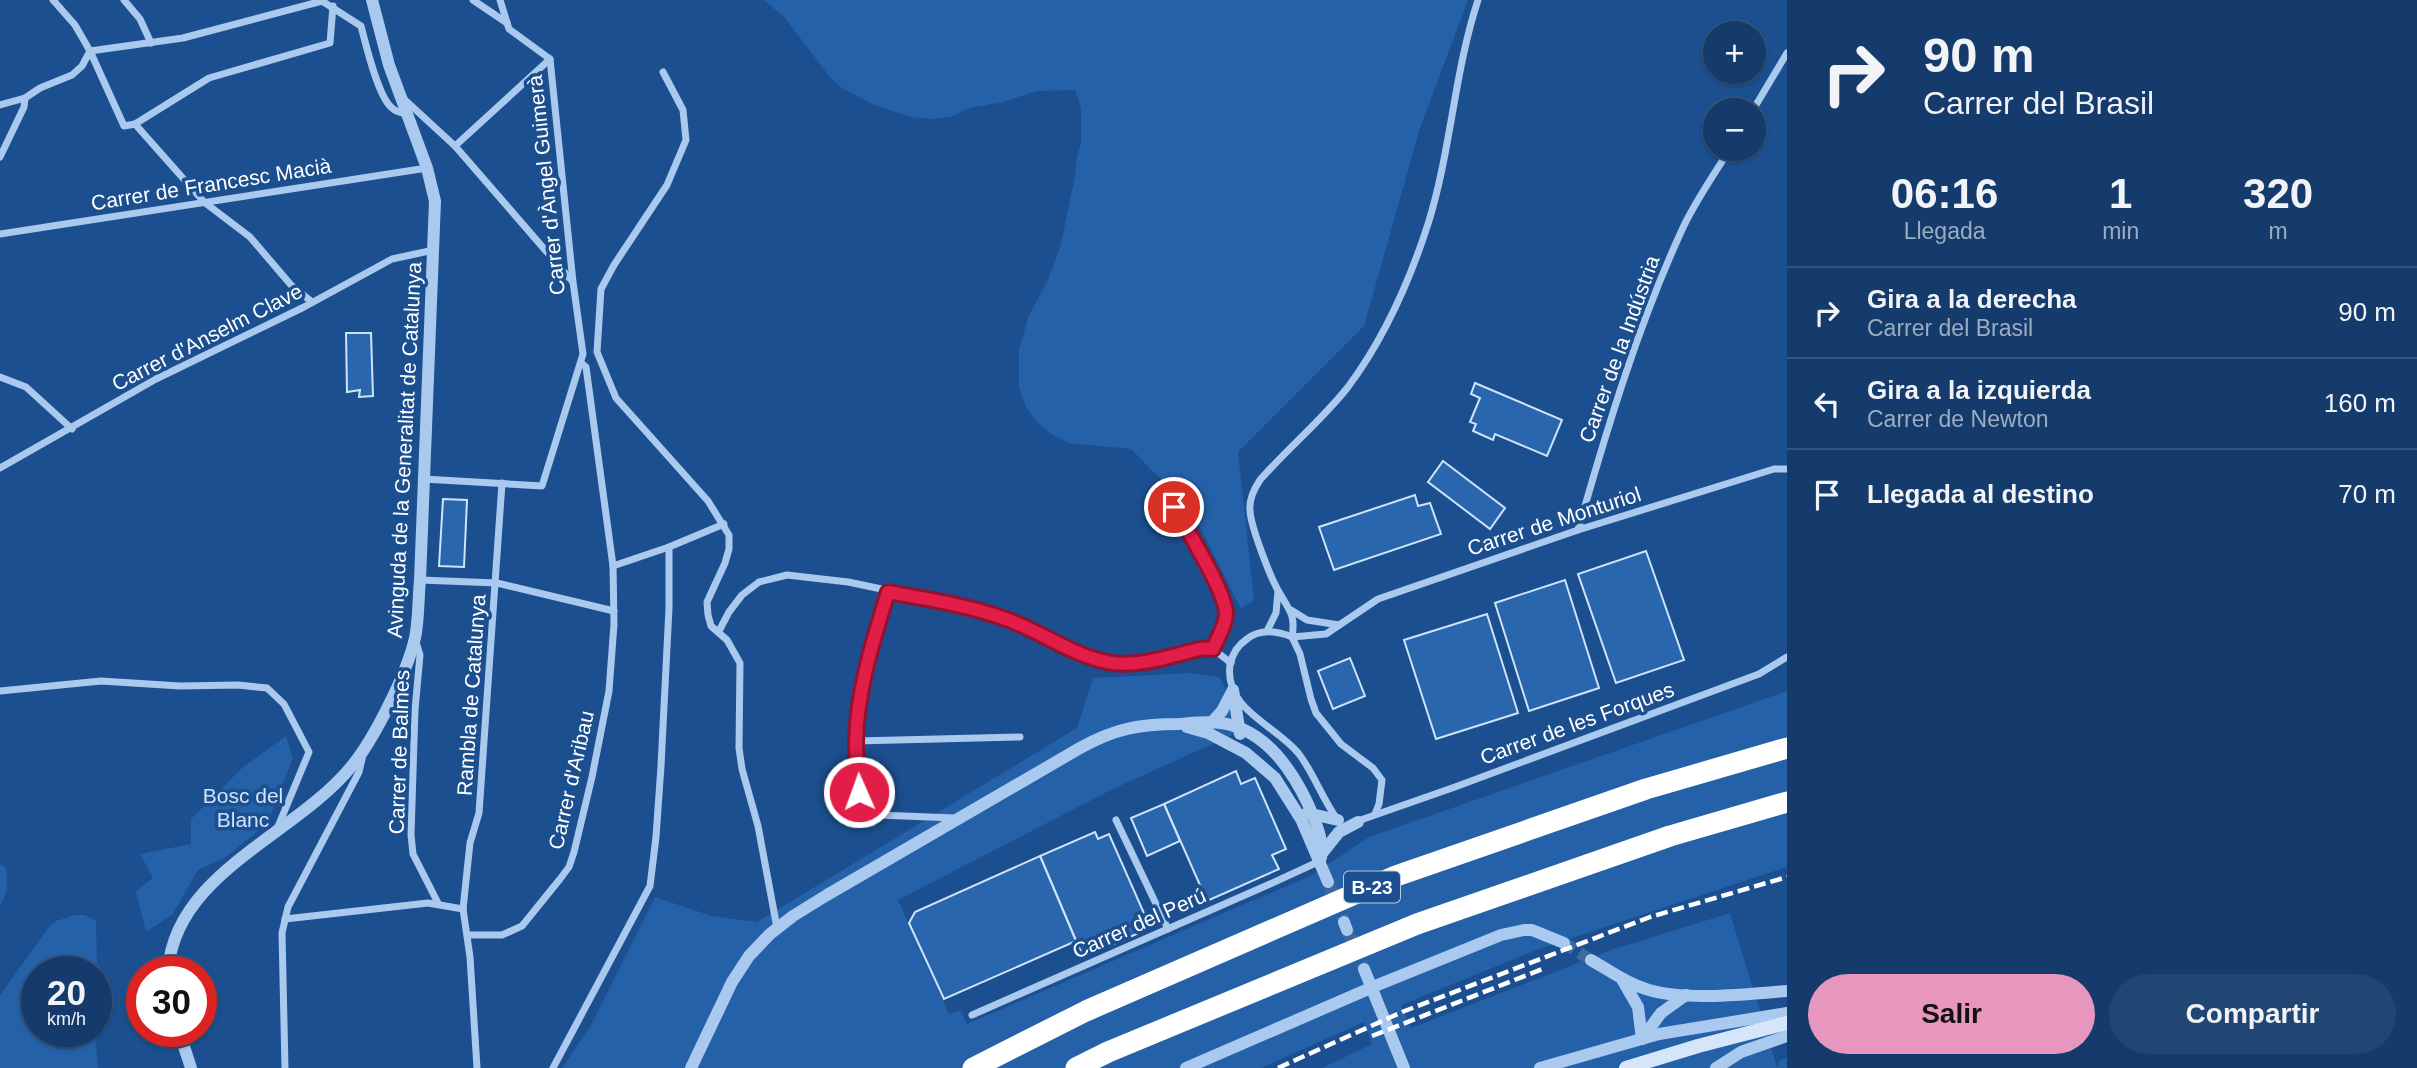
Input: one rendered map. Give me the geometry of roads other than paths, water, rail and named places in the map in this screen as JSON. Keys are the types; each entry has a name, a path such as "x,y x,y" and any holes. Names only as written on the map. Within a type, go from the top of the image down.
{"highway":[{"name":"B-23","path":"973,1068 1086,1011 1396,876 1646,789 1787,748"},
{"name":"B-23","path":"1076,1068 1108,1052 1417,924 1670,836 1787,802"}],"main road":[{"path":"1626,1068 1787,1023"}],"street":[{"path":"53,0 75,25 90,51 124,126 135,124 208,78 330,43 333,6"},
{"path":"124,0 140,19 151,43"},
{"name":"Avinguda de la Generalitat de Catalunya","path":"171,956 174,937 194,901 210,883 338,781 365,748 387,706 415,639 435,201 427,168 400,95 372,0"},
{"name":"Carrer d'Àngel Guimerà","path":"473,0 508,23 509,29 550,59 572,282 583,354 542,486 502,483"},
{"path":"500,0 508,23"},
{"path":"1339,625 1307,620 1291,610 1278,591 1251,520 1254,489 1347,387 1366,359 1401,292 1428,223 1478,0"},
{"path":"90,51 183,38 322,1 361,26 386,102 397,112 407,114"},
{"path":"0,105 25,98 40,88 72,75 82,66 90,51"},
{"path":"1760,98 1787,52"},
{"path":"455,146 550,59"},
{"path":"663,72 683,110 686,140 667,185 601,289 597,352 616,398 708,501 729,535 729,549 707,602 708,615 711,626 719,631 734,650 742,669 739,748 758,826 777,928"},
{"path":"400,95 455,146 572,282"},
{"path":"0,157 20,117 25,98"},
{"path":"135,124 204,202 250,237 291,285 312,302"},
{"name":"Carrer de la Indústria","path":"1578,530 1645,315 1682,229 1723,161"},
{"name":"Carrer de Francesc Macià","path":"0,234 427,168"},
{"name":"Carrer d'Anselm Clave","path":"0,468 156,379 392,259 434,250"},
{"path":"583,354 597,352"},
{"name":"Carrer d'Aribau","path":"468,935 502,935 522,926 569,867 589,793 605,715 614,611 613,566 586,367 581,363"},
{"path":"0,377 26,387 72,429"},
{"name":"Carrer de Monturiol","path":"1292,637 1326,635 1378,599 1578,530 1774,469 1787,468"},
{"path":"423,479 502,483"},
{"name":"Rambla de Catalunya","path":"463,909 470,843 480,813 502,483"},
{"path":"1164,490 1206,563 1224,604 1226,613 1213,649"},
{"path":"613,566 724,524"},
{"path":"553,1068 650,886 661,766 669,608 669,547"},
{"path":"719,631 742,595 759,582 786,575 848,582 963,606 1002,617 1109,663 1133,664 1202,647 1213,649 1231,663"},
{"path":"419,580 497,583 614,611"},
{"path":"1267,631 1276,613 1278,591"},
{"path":"888,592 870,650 860,698 856,741 859,792 864,807 878,815 959,818"},
{"path":"1291,610 1294,626 1292,637 1300,653 1316,713 1341,744 1373,768 1382,780 1376,814"},
{"path":"1246,753 1230,675 1231,663 1238,647 1245,640 1267,631 1292,637"},
{"name":"Carrer de Balmes","path":"415,639 421,655 415,710 411,835 413,854 438,904"},
{"name":"Carrer de les Forques","path":"1338,820 1358,822 1759,674 1787,657"},
{"path":"0,691 101,681 267,688 284,704 309,752 276,833"},
{"path":"1211,723 1222,711 1233,690"},
{"path":"1233,690 1248,712 1283,737 1298,754 1338,820"},
{"path":"1177,723 1208,733 1246,753 1275,778 1321,856"},
{"path":"691,1068 740,968 777,928 827,895 1100,737 1139,725 1211,723 1239,729 1278,756 1299,786 1313,816 1328,882"},
{"path":"856,741 1020,737"},
{"path":"285,1068 282,933 288,906 359,772 365,748"},
{"path":"1275,778 1283,780 1305,812 1338,820"},
{"path":"1116,820 1168,929"},
{"path":"1321,856 1339,832 1358,822"},
{"name":"Carrer del Perú","path":"972,1015 1168,929 1321,856"},
{"path":"285,919 438,904 463,909 468,935 477,1068"},
{"path":"1186,1068 1463,949 1517,931 1532,930 1564,943"},
{"path":"1591,960 1622,979 1652,991 1686,995 1787,991"},
{"path":"1364,969 1404,1068"},
{"path":"1622,979 1638,1007 1642,1039"},
{"path":"1642,1039 1661,1013 1686,995"},
{"path":"1540,1068 1642,1039 1718,1023 1787,1013"},
{"path":"1716,1068 1741,1052 1787,1036"},
{"path":"184,1047 191,1068"}],"tunnel":[{"path":"1328,882 1344,922"},
{"path":"1347,930 1364,969"},
{"path":"1564,943 1591,960"}],"railway":[{"path":"1278,1068 1402,1012 1650,917 1787,877"},
{"path":"1372,1036 1545,968"}],"park label":[{"name":"Bosc del Blanc","path":"243,807"}]}
